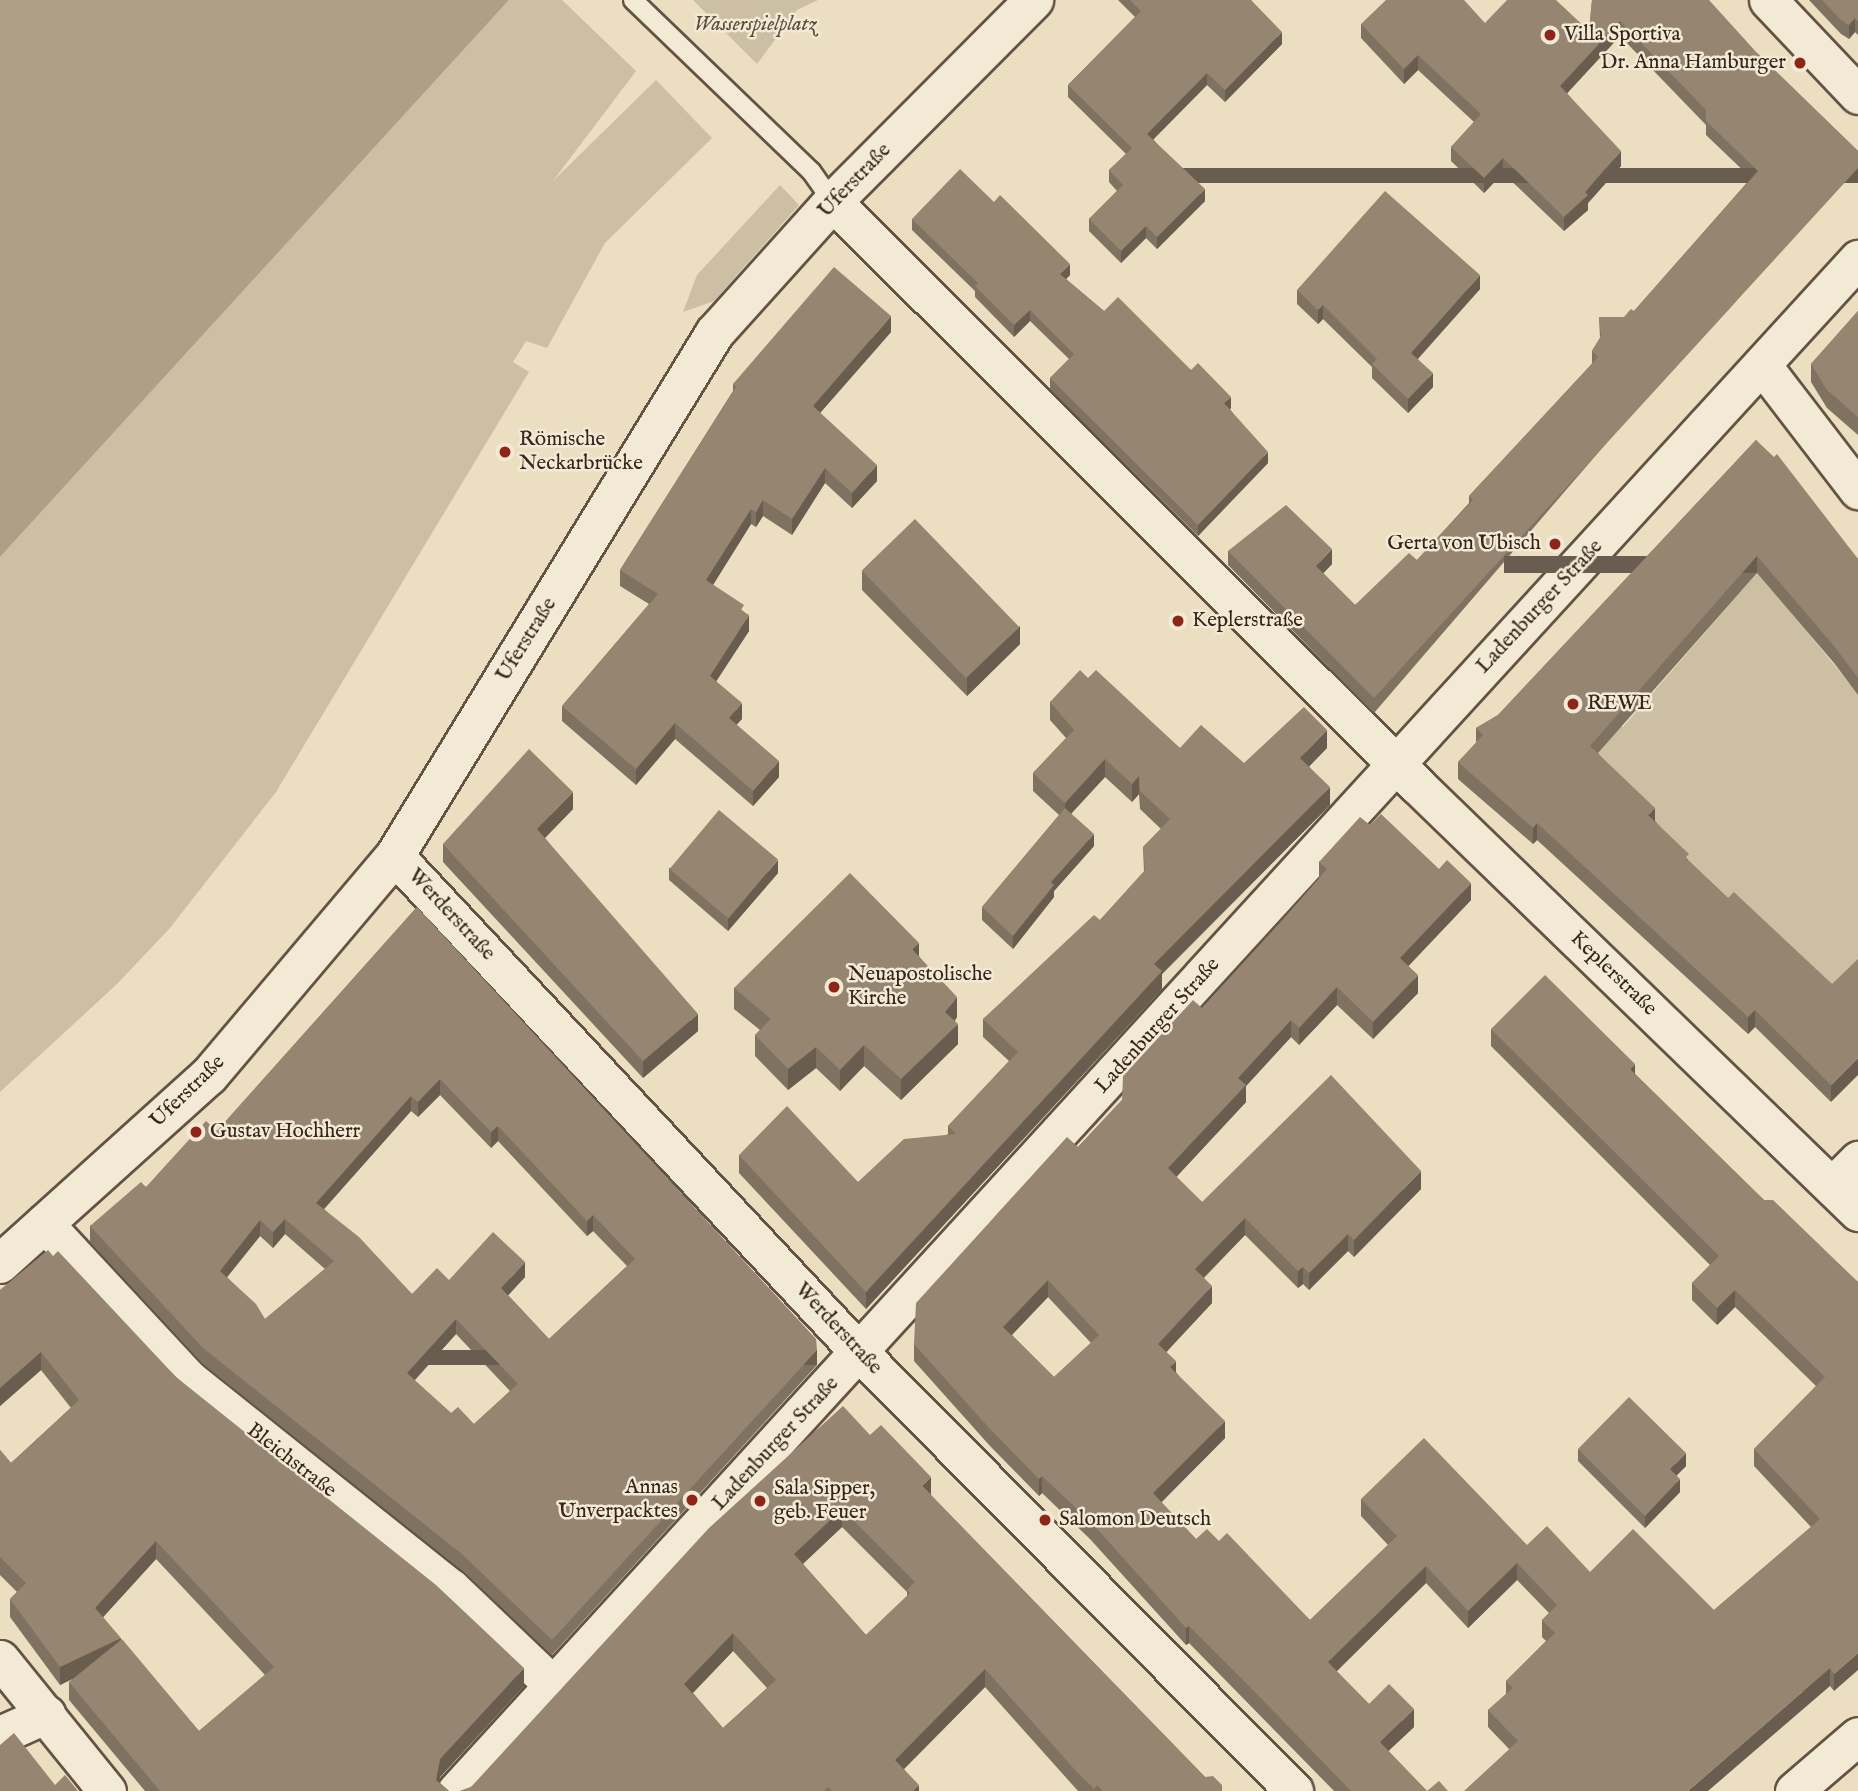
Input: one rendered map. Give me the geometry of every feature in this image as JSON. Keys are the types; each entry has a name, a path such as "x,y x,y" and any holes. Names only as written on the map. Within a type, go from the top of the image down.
{"street":[{"name":"Uferstraße","path":"0,1264 209,1076 395,856 715,333 834,202 1034,0"},
{"path":"1768,0 1858,95"},
{"name":"Keplerstraße","path":"834,202 1396,763 1858,1212"},
{"name":"Ladenburger Straße","path":"456,1791 860,1353 1858,259"},
{"path":"1762,365 1858,490"},
{"name":"Werderstraße","path":"395,856 860,1353 1294,1791"},
{"path":"1832,1186 1858,1160"},
{"name":"Bleichstraße","path":"44,1223 189,1379 450,1587 552,1684"},
{"path":"0,1659 107,1791"},
{"path":"0,1735 47,1714"},
{"path":"1794,1791 1858,1736"}],"lane":[{"path":"633,0 811,172 834,202"}],"green space":[{"path":"509,0 562,0 636,71 553,181 656,80 712,138 605,243 547,348 526,341 513,362 529,372 276,792 170,928 117,984 0,1092 0,557"},
{"name":"Wasserspielplatz","path":"693,0 818,0 797,10 757,64"},
{"path":"780,185 799,205 714,301 683,312 697,275"},
{"path":"1758,572 1858,694 1858,974 1833,1000 1571,757 1617,723 1623,727"}],"shaded area":[{"path":"0,0 509,0 0,557"}],"building":[{"path":"1130,0 1251,0 1282,32 1225,90 1207,73 1147,134 1205,189 1157,237 1146,226 1121,251 1089,219 1123,185 1109,170 1132,148 1068,85 1141,11"},
{"path":"1386,0 1464,0 1485,23 1507,0 1556,0 1589,31 1592,0 1709,0 1757,53 1858,151 1858,168 1374,698 1228,551 1286,505 1332,549 1316,566 1355,605 1409,553 1417,560 1473,500 1469,496 1598,357 1592,351 1601,336 1599,317 1624,317 1631,309 1634,311 1758,171 1706,121 1706,110 1620,21 1560,86 1621,151 1585,192 1588,195 1564,217 1503,158 1484,178 1451,147 1481,114 1418,55 1404,69 1361,24"},
{"path":"1822,0 1858,0 1858,21 1855,18 1849,25"},
{"path":"960,169 994,202 1000,195 1070,264 1060,274 1104,311 1118,297 1191,370 1198,363 1231,397 1224,403 1268,452 1198,525 1050,378 1074,354 1030,310 1014,325 975,286 978,283 912,219"},
{"path":"1385,191 1480,275 1411,353 1433,373 1408,399 1372,364 1377,359 1323,305 1318,310 1297,290"},
{"path":"834,267 891,316 813,406 877,465 852,493 825,468 792,519 763,500 756,512 751,509 706,580 744,605 741,610 749,615 710,676 742,703 729,718 779,761 753,791 675,723 636,769 562,706 658,594 620,570 736,387 733,384"},
{"path":"1858,311 1858,417 1827,390 1811,364"},
{"path":"1756,440 1774,457 1777,454 1858,559 1858,678 1757,556 1590,746 1655,808 1648,815 1689,854 1685,858 1728,898 1734,892 1832,984 1858,959 1858,1058 1831,1085 1755,1010 1748,1017 1537,823 1533,828 1458,762 1483,735 1476,728 1498,715"},
{"path":"915,519 1019,627 966,678 862,570"},
{"path":"1080,670 1088,678 1096,670 1180,748 1201,725 1244,763 1304,707 1327,730 1300,758 1330,787 1154,964 1162,971 866,1292 739,1155 787,1106 858,1182 904,1139 956,1134 948,1126 1018,1052 983,1019 1094,915 1100,920 1145,870 1143,847 1170,819 1140,791 1139,776 1132,784 1105,759 1065,803 1033,773 1074,730 1050,702"},
{"path":"529,749 573,792 537,829 698,1014 643,1061 443,844"},
{"path":"1065,808 1094,834 1051,882 1054,885 1013,936 982,907"},
{"path":"719,810 778,859 728,918 670,869"},
{"path":"1381,814 1439,869 1447,860 1471,883 1400,958 1418,975 1373,1022 1337,987 1299,1028 1291,1020 1238,1078 1246,1085 1168,1168 1202,1202 1331,1075 1421,1171 1354,1240 1348,1234 1309,1273 1303,1267 1298,1271 1245,1218 1195,1269 1212,1286 1158,1344 1176,1361 1170,1367 1225,1421 1153,1493 1196,1539 1207,1529 1219,1541 1227,1533 1310,1620 1397,1536 1361,1499 1424,1438 1527,1545 1547,1526 1590,1572 1633,1529 1714,1610 1820,1519 1754,1449 1825,1377 1735,1290 1717,1308 1692,1283 1719,1256 1491,1029 1545,975 1635,1064 1630,1069 1764,1200 1773,1200 1858,1282 1858,1653 1834,1674 1830,1668 1688,1791 1464,1791 1518,1741 1488,1710 1513,1688 1506,1681 1555,1633 1542,1620 1557,1605 1517,1563 1468,1611 1426,1566 1328,1662 1369,1704 1389,1684 1414,1709 1380,1742 1427,1791 1351,1791 1189,1626 1186,1628 1090,1521 1042,1476 1039,1479 990,1429 914,1344 916,1303 1067,1137 1078,1147 1122,1100 1123,1076 1193,1000 1202,1008 1280,923 1327,869 1319,862 1360,817 1370,825","holes":["1048,1280 1099,1335 1054,1377 1003,1327"]},
{"name":"Neuapostolische Kirche","path":"850,873 919,943 912,949 957,997 945,1012 958,1024 901,1079 864,1045 840,1070 816,1047 788,1069 755,1035 771,1019 734,988"},
{"path":"417,907 816,1339 817,1350 552,1640 463,1555 203,1348 90,1226 141,1182 146,1187 206,1121 217,1131","holes":["440,1079 491,1132 498,1126 587,1221 593,1215 635,1259 549,1339 501,1288 525,1262 493,1232 449,1280 437,1268 412,1294 359,1237 316,1203 411,1096 418,1102","285,1219 334,1261 265,1319 256,1304 220,1271 260,1220 273,1232","456,1319 518,1384 474,1424 458,1407 451,1413 407,1373"]},
{"path":"48,1250 53,1256 58,1251 176,1377 436,1585 524,1668 440,1759 436,1780 449,1791 160,1791 69,1682 122,1639 199,1731 274,1667 156,1541 95,1608 121,1638 60,1667 10,1599 26,1583 0,1557 0,1450 11,1463 79,1400 41,1352 0,1388 0,1290"},
{"path":"1629,1397 1686,1453 1670,1469 1680,1479 1645,1516 1578,1449"},
{"path":"843,1406 870,1435 881,1425 931,1477 922,1486 1205,1777 1213,1776 1222,1785 1222,1791 1103,1791 1097,1785 1094,1789 985,1669 895,1760 919,1785 913,1791 832,1791 828,1787 824,1791 460,1791 471,1787 709,1528","holes":["842,1509 915,1582 907,1590 910,1593 866,1635 794,1554","733,1633 776,1680 723,1728 684,1684"]},
{"path":"14,1733 55,1785 65,1775 78,1791 0,1791 0,1745"},
{"path":"1439,1781 1448,1791 1427,1791"}],"place":[{"name":"Villa Sportiva","path":"1550,35"},
{"name":"Dr. Anna Hamburger","path":"1800,63"},
{"name":"Römische Neckarbrücke","path":"505,452"},
{"name":"Gerta von Ubisch","path":"1555,544"},
{"name":"Keplerstraße","path":"1178,621"},
{"name":"REWE","path":"1573,704"},
{"name":"Neuapostolische Kirche","path":"834,987"},
{"name":"Gustav Hochherr","path":"196,1132"},
{"name":"Annas Unverpacktes","path":"692,1500"},
{"name":"Sala Sipper, geb. Feuer","path":"760,1501"},
{"name":"Salomon Deutsch","path":"1045,1520"}]}
